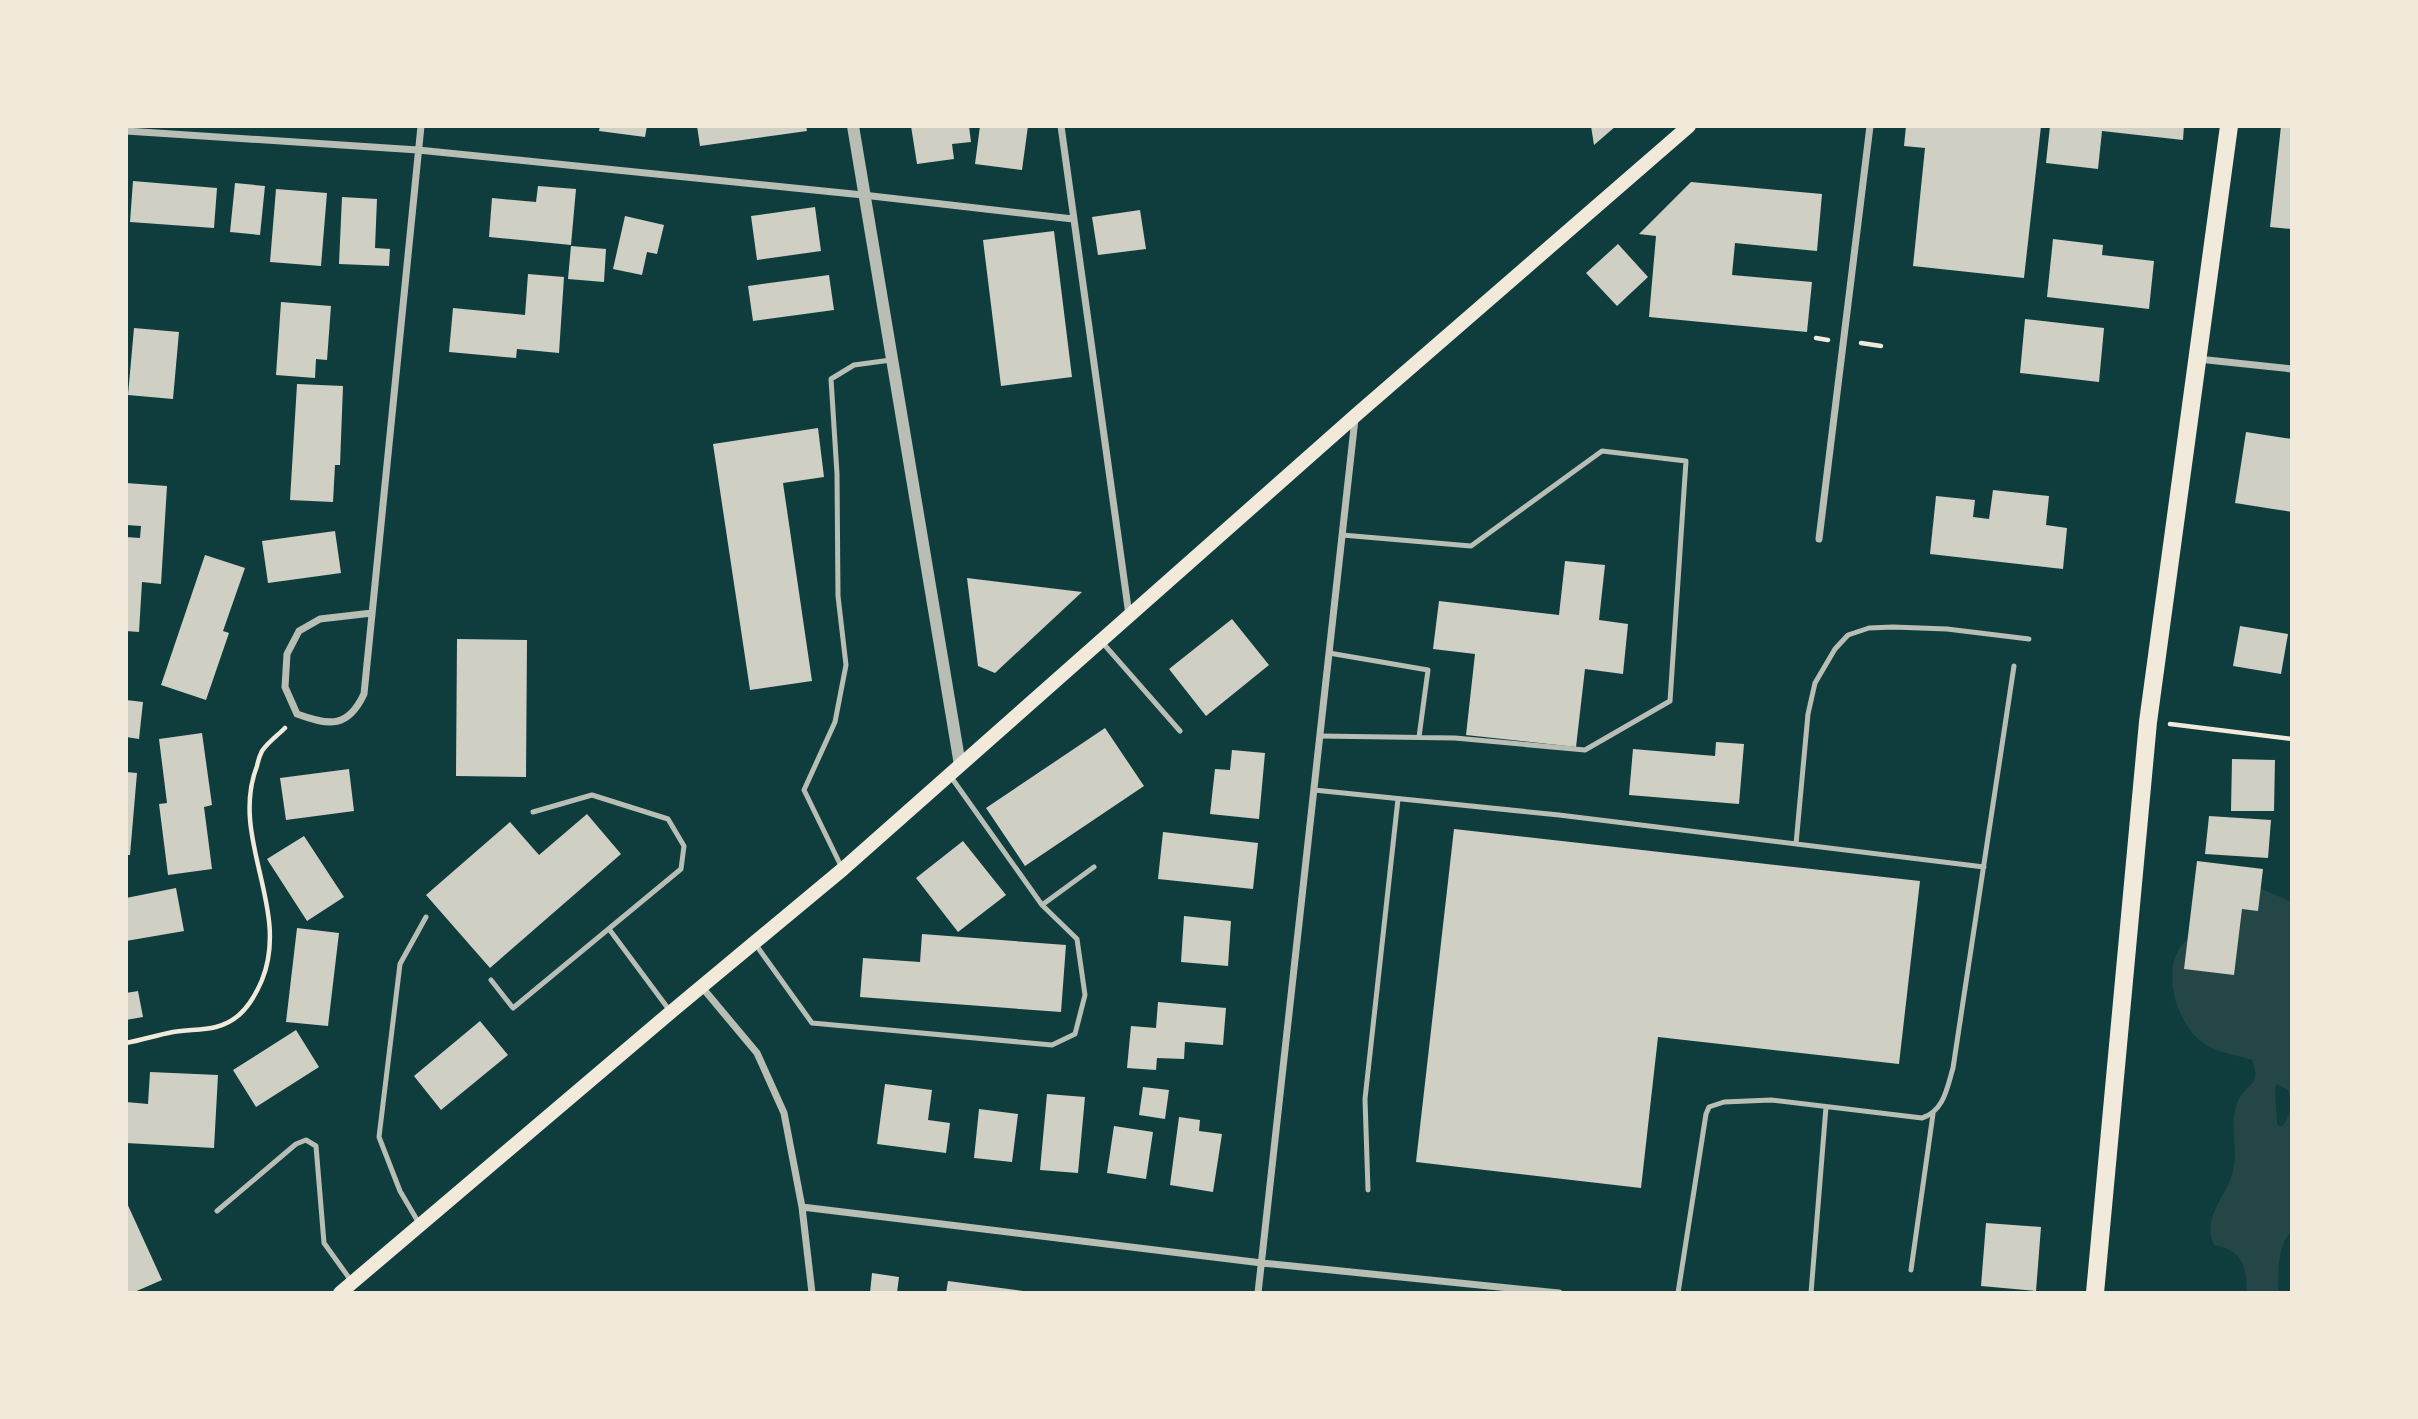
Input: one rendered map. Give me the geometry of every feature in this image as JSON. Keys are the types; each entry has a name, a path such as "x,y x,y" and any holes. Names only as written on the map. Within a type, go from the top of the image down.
{"main road":[{"path":"340,1293 843,869 1356,415 1689,126"},
{"path":"2095,1293 2148,722 2229,126"}],"street":[{"path":"372,613 320,619 299,631 287,654 285,687 298,715 321,723 343,721 357,709 364,694 421,126"},
{"path":"853,126 955,770"},
{"path":"1060,126 1129,616"},
{"path":"1819,539 1870,126"},
{"path":"126,131 418,150 1073,219"},
{"path":"2198,359 2292,369"},
{"path":"1258,1293 1356,415"},
{"path":"701,986 757,1053 785,1113 802,1207 812,1293"},
{"path":"802,1207 1262,1263 1559,1293"}],"lane":[{"path":"843,869 804,790 835,722 846,665 838,596 837,474 831,379 854,365 891,360"},
{"path":"1320,736 1455,738 1585,750 1670,701 1686,461 1602,451 1471,546 1342,535"},
{"path":"1796,844 1808,714 1815,684 1835,649 1849,635 1869,628 1893,627 1947,629 2029,639"},
{"path":"1101,641 1180,731"},
{"path":"1329,653 1428,670 1419,737"},
{"path":"1678,1293 1709,1107 1724,1102 1771,1100 1922,1118 1933,1114 1943,1102 1953,1068 2014,666"},
{"path":"754,943 812,1023 1052,1045 1075,1034 1085,995 1077,939 1042,905 955,770"},
{"path":"1314,790 1984,867"},
{"path":"491,980 513,1008 681,869 684,846 668,819 592,795 533,811"},
{"path":"1368,1190 1365,1099 1398,799"},
{"path":"1042,905 1094,867"},
{"path":"420,1225 400,1191 379,1137 400,964 426,917"},
{"path":"609,929 671,1012"},
{"path":"1811,1293 1826,1107"},
{"path":"1911,1270 1933,1114"},
{"path":"217,1211 296,1144 306,1140 316,1146 324,1243 352,1282"}],"path":[{"path":"126,1043 175,1032 207,1031 238,1016 257,992 267,968 271,936 268,898 248,821 251,780 262,751 298,715"},
{"path":"2148,722 2292,738"}],"shaded area":[{"path":"2250,884 2292,902 2292,1230 2281,1252 2278,1293 2247,1293 2246,1275 2241,1261 2232,1251 2214,1245 2211,1235 2213,1216 2230,1180 2235,1162 2235,1109 2254,1079 2255,1068 2252,1060 2217,1050 2196,1037 2181,1015 2176,1002 2172,974 2179,949","holes":["2277,1084 2288,1090 2290,1110 2281,1127 2277,1124 2275,1088"]}],"building":[{"path":"600,126 647,126 645,137 599,131"},
{"path":"697,126 806,126 807,131 700,146"},
{"path":"911,126 969,126 971,142 952,144 954,159 917,164"},
{"path":"980,126 1028,126 1022,170 975,164"},
{"path":"1591,126 1616,126 1594,145"},
{"path":"1906,126 2041,126 2024,278 1913,266 1925,148 1904,146"},
{"path":"2050,126 2184,126 2183,140 2102,131 2098,169 2046,163"},
{"path":"2281,126 2292,126 2292,229 2270,227"},
{"path":"133,181 217,188 214,228 130,222"},
{"path":"1691,182 1822,194 1817,251 1735,243 1732,275 1812,282 1807,332 1649,317 1656,236 1639,234"},
{"path":"235,183 265,186 260,235 230,232"},
{"path":"538,186 576,189 571,245 489,237 492,198 536,202"},
{"path":"276,189 327,193 321,266 270,262"},
{"path":"342,197 377,199 375,248 390,249 389,266 339,264"},
{"path":"815,207 821,251 757,260 751,216"},
{"path":"1140,210 1146,249 1098,255 1092,217"},
{"path":"625,216 664,225 657,254 647,252 642,275 613,269"},
{"path":"1054,231 1072,377 1001,386 983,240"},
{"path":"2053,239 2103,245 2102,255 2154,261 2149,309 2047,297"},
{"path":"1618,244 1648,277 1617,306 1586,273"},
{"path":"571,246 606,249 604,282 568,279"},
{"path":"528,274 564,277 559,353 517,349 516,358 449,352 453,308 525,315"},
{"path":"829,275 834,310 753,321 748,286"},
{"path":"281,302 331,306 327,360 316,359 315,378 276,375"},
{"path":"2025,319 2104,328 2099,382 2020,373"},
{"path":"134,328 179,332 173,399 128,395"},
{"path":"297,384 343,386 340,465 335,465 333,502 290,500"},
{"path":"818,428 824,477 783,483 812,681 750,690 713,444"},
{"path":"2246,432 2292,439 2292,512 2235,503"},
{"path":"126,483 167,486 161,584 142,582 139,632 126,631 126,537 140,538 141,526 126,525"},
{"path":"1993,490 2049,496 2046,525 2067,528 2063,569 1930,554 1936,496 1975,500 1973,517 1989,519"},
{"path":"335,531 341,573 268,583 262,541"},
{"path":"205,555 245,568 223,631 229,633 206,700 161,685"},
{"path":"1565,561 1605,565 1599,620 1628,624 1623,674 1585,669 1576,747 1466,735 1475,654 1433,649 1439,601 1559,615"},
{"path":"967,578 1082,592 995,673 978,666"},
{"path":"1232,619 1269,665 1206,716 1169,669"},
{"path":"2240,626 2288,634 2281,674 2233,666"},
{"path":"457,639 527,640 526,777 456,776"},
{"path":"126,700 143,702 139,739 126,737"},
{"path":"1105,728 1144,786 1025,866 986,808"},
{"path":"202,733 212,805 204,807 212,869 168,875 159,804 167,803 159,739"},
{"path":"1716,742 1744,744 1739,804 1629,795 1633,749 1715,756"},
{"path":"1232,750 1265,753 1259,819 1210,814 1215,769 1230,770"},
{"path":"2232,759 2275,760 2274,811 2231,811"},
{"path":"349,769 354,811 286,820 280,778"},
{"path":"126,772 137,773 130,855 126,855"},
{"path":"587,814 621,854 490,968 426,895 510,822 539,855"},
{"path":"2209,816 2271,820 2268,858 2205,854"},
{"path":"1454,829 1920,881 1899,1064 1658,1037 1641,1188 1416,1162"},
{"path":"1163,832 1258,843 1253,889 1158,879"},
{"path":"304,836 344,897 307,921 267,859"},
{"path":"963,841 1006,895 958,932 916,878"},
{"path":"2197,861 2263,869 2258,911 2242,909 2234,975 2184,969"},
{"path":"176,888 184,931 126,941 126,898"},
{"path":"1184,916 1231,921 1228,966 1181,962"},
{"path":"297,928 339,933 328,1026 286,1022"},
{"path":"922,934 1066,945 1061,1012 860,997 863,958 920,962"},
{"path":"138,991 143,1017 126,1020 126,993"},
{"path":"1158,1002 1226,1008 1223,1045 1185,1042 1184,1059 1157,1058 1156,1070 1127,1068 1131,1026 1156,1028"},
{"path":"480,1021 508,1055 441,1110 414,1076"},
{"path":"296,1030 319,1067 256,1107 233,1070"},
{"path":"150,1072 218,1075 214,1148 126,1143 126,1102 148,1104"},
{"path":"885,1084 932,1090 928,1120 950,1123 946,1153 877,1144"},
{"path":"1143,1087 1169,1090 1165,1119 1139,1115"},
{"path":"1047,1094 1085,1097 1078,1173 1040,1170"},
{"path":"979,1109 1018,1114 1012,1162 974,1158"},
{"path":"1179,1117 1200,1120 1199,1131 1222,1134 1213,1192 1170,1185"},
{"path":"1114,1126 1153,1132 1146,1179 1107,1173"},
{"path":"126,1201 162,1280 132,1293 126,1293"},
{"path":"1986,1223 2041,1227 2036,1291 1981,1286"},
{"path":"872,1273 899,1277 897,1293 870,1293"},
{"path":"948,1281 1023,1291 1023,1293 946,1293"}]}
